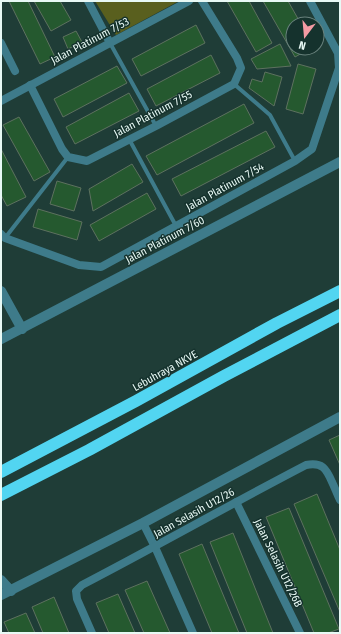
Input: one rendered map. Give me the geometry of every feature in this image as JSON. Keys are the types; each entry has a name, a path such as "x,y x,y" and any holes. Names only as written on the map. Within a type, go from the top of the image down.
{"highway":[{"name":"Lebuhraya NKVE","path":"1,472 129,405 277,323 340,291"},
{"path":"1,495 89,450 224,376 340,315"}],"street":[{"path":"88,1 110,42"},
{"name":"Jalan Platinum 7/53","path":"1,101 188,1"},
{"path":"202,1 241,68 234,84"},
{"name":"Jalan Platinum 7/54","path":"3,236 79,265 101,267 295,161 312,148 338,68 338,52 310,1"},
{"path":"1,43 14,71"},
{"name":"Jalan Platinum 7/55","path":"68,157 86,161 156,126 234,84"},
{"path":"30,85 62,149 68,157"},
{"name":"Jalan Platinum 7/60","path":"1,339 340,162"},
{"path":"1,291 22,329"},
{"path":"1,595 143,523 340,418"},
{"name":"Jalan Selasih U12/26","path":"92,633 77,599 76,591 82,585 236,502 306,465 313,464 320,465 326,469 340,500"},
{"name":"Jalan Selasih U12/26B","path":"236,502 300,633"},
{"path":"143,523 193,633"},
{"path":"1,580 11,591"}],"lane":[{"path":"110,42 156,126"},
{"path":"234,84 270,115 295,161"},
{"path":"129,139 176,226"},
{"path":"3,236 68,157"}],"green space":[{"path":"95,1 179,1 116,35"}],"building":[{"path":"9,1 28,1 55,57 40,64"},
{"path":"34,1 60,1 71,20 51,31"},
{"path":"227,1 249,1 272,43 256,52"},
{"path":"263,1 288,1 296,16 285,16 285,40"},
{"path":"196,25 205,43 141,76 132,59"},
{"path":"76,31 82,42 68,49 63,37"},
{"path":"280,44 291,66 257,69 251,59"},
{"path":"211,55 220,73 156,106 147,89"},
{"path":"298,64 316,69 303,114 286,109"},
{"path":"117,66 127,83 63,117 54,99"},
{"path":"265,72 282,77 274,106 249,88 252,79 262,82"},
{"path":"129,93 139,111 75,144 66,127"},
{"path":"244,104 254,123 157,175 146,156"},
{"path":"19,117 50,172 34,181 3,125"},
{"path":"266,131 275,147 181,196 172,179"},
{"path":"1,149 26,197 7,206 1,195"},
{"path":"132,164 143,182 93,211 89,189"},
{"path":"57,181 81,188 74,211 50,204"},
{"path":"147,193 156,209 99,241 90,225"},
{"path":"38,209 82,222 77,240 33,227"},
{"path":"340,435 340,465 329,440"},
{"path":"317,494 340,550 340,612 294,504"},
{"path":"289,508 339,629 328,633 314,633 266,517"},
{"path":"233,533 273,633 247,633 210,542"},
{"path":"202,544 239,633 212,633 179,554"},
{"path":"147,581 170,633 144,633 125,590"},
{"path":"118,594 135,633 109,633 96,603"},
{"path":"54,597 69,633 43,633 32,607"},
{"path":"26,613 35,633 9,633 4,622"}]}
